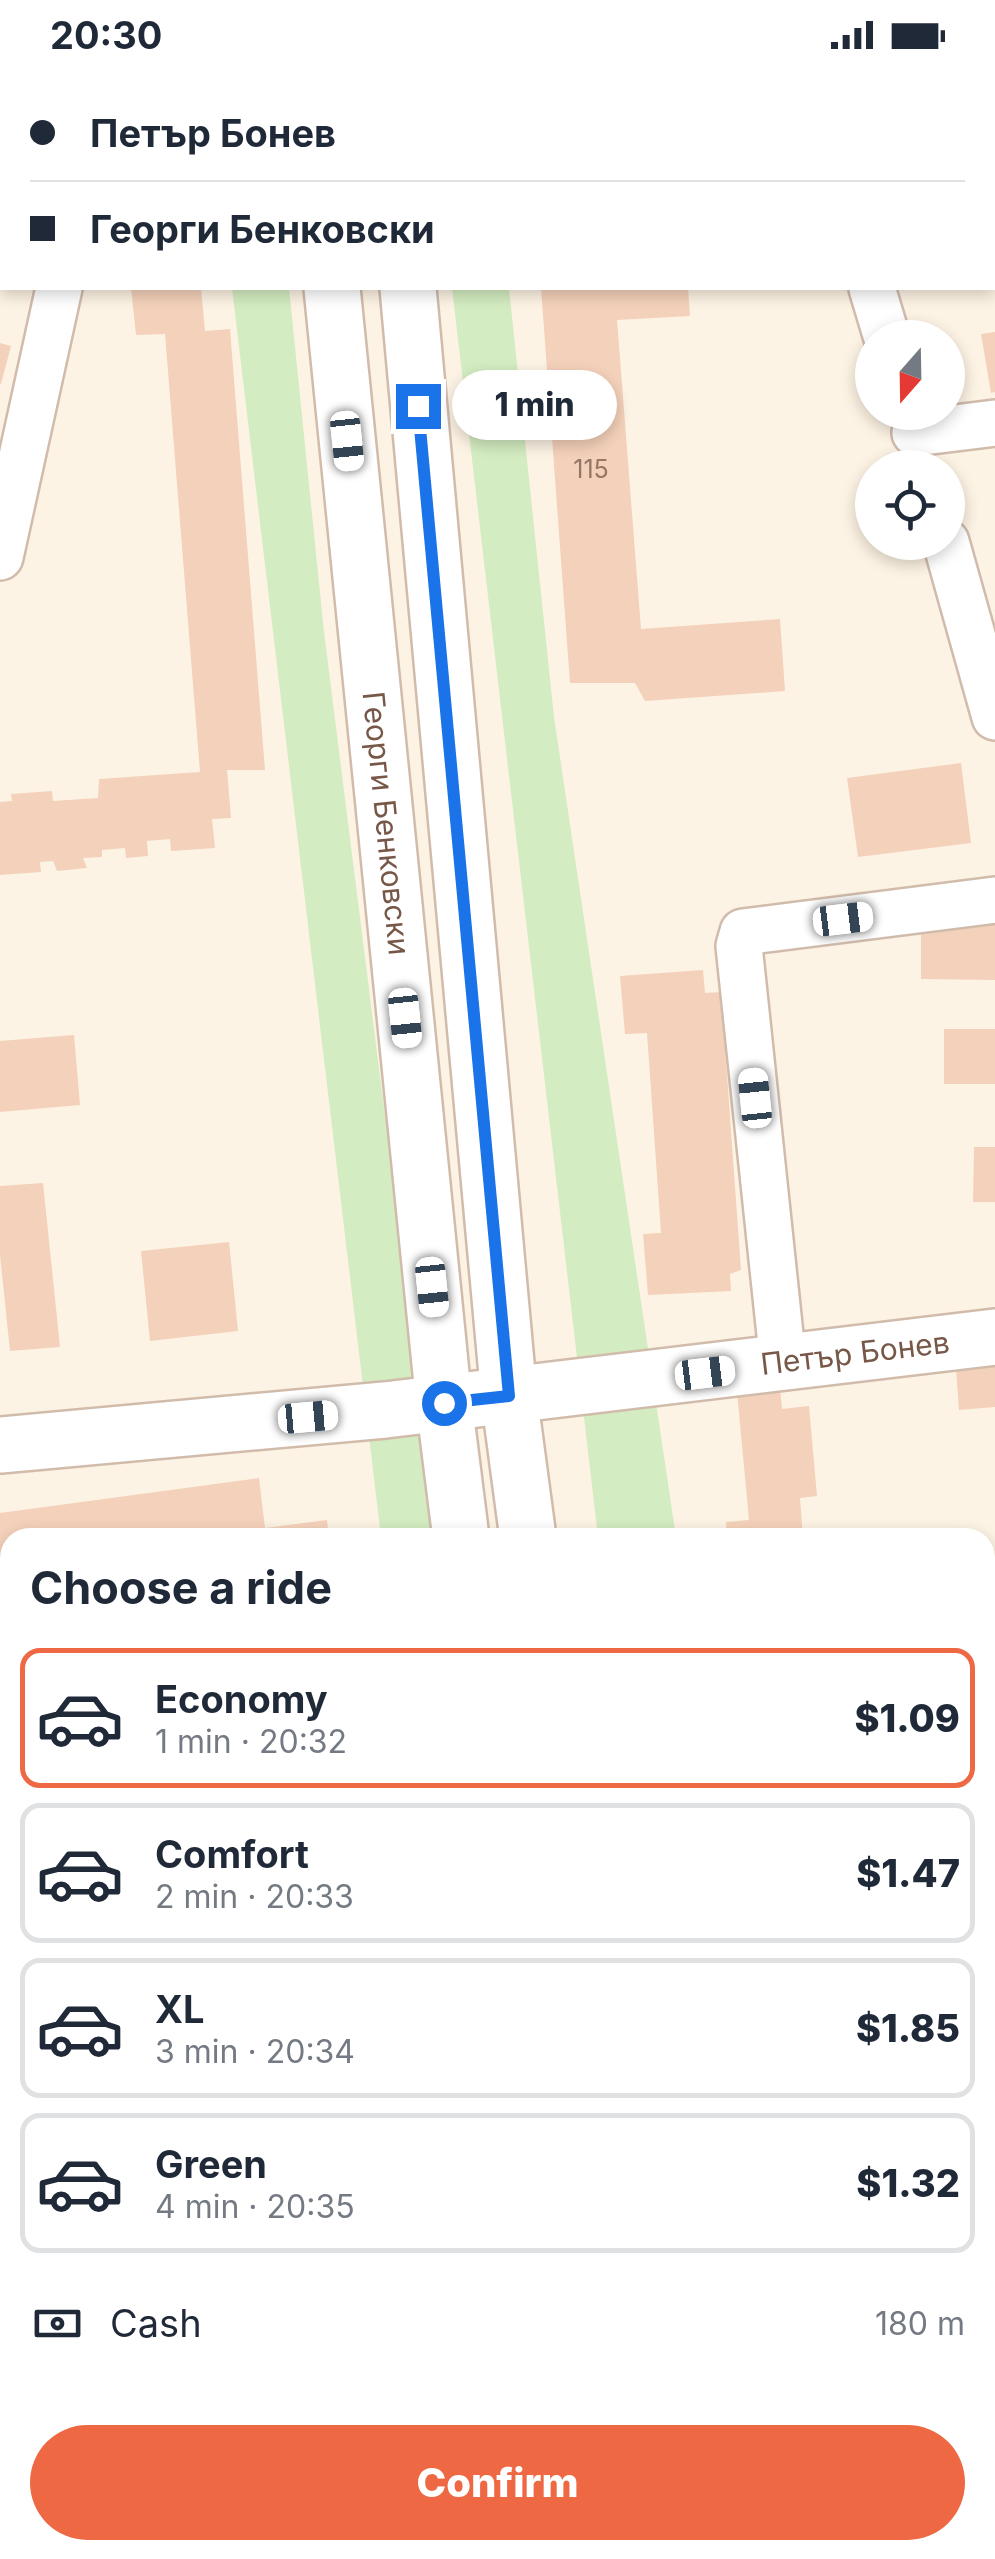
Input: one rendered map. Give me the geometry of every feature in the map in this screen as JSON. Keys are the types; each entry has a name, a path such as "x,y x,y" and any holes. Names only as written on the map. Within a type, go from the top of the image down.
{"street":[{"path":"0,557 59,290"},
{"name":"Георги Бенковски","path":"332,290 460,1528"},
{"path":"408,290 509,1396 527,1528"},
{"path":"873,290 882,320"},
{"path":"916,438 995,423"},
{"path":"951,560 995,717"},
{"path":"783,1363 740,946 743,932 995,900"},
{"name":"Петър Бонев","path":"0,1444 444,1403 995,1337"}],"green space":[{"path":"232,290 289,290 324,632 437,1528 380,1528"},
{"path":"452,290 509,290 554,717 675,1528 597,1528"}],"building":[{"path":"131,290 201,290 205,331 230,329 265,770 227,770 231,818 212,819 215,848 171,851 170,839 147,841 148,856 126,858 125,848 102,850 102,857 83,858 87,868 57,871 53,861 40,862 41,872 0,875 0,802 12,801 11,794 52,791 53,801 98,798 99,779 200,772 165,334 136,335"},
{"path":"541,290 688,290 690,316 617,320 641,629 780,619 785,691 645,701 635,683 570,683"},
{"path":"995,332 995,392 991,393 981,334"},
{"path":"0,343 11,346 1,384 0,384"},
{"path":"961,763 971,843 858,857 847,778"},
{"path":"921,924 995,925 995,980 921,979"},
{"path":"703,970 705,993 721,992 741,1270 730,1274 731,1291 648,1295 643,1234 661,1233 647,1033 625,1034 620,976"},
{"path":"944,1029 995,1029 995,1084 944,1084"},
{"path":"74,1035 80,1105 0,1112 0,1041"},
{"path":"974,1147 995,1147 995,1202 973,1202"},
{"path":"43,1183 60,1347 10,1351 0,1255 0,1186"},
{"path":"229,1242 238,1331 150,1341 141,1251"},
{"path":"995,1352 995,1407 959,1410 955,1354"},
{"path":"780,1388 782,1409 809,1406 817,1496 800,1498 802,1528 726,1528 726,1522 749,1520 737,1392"},
{"path":"259,1478 265,1528 0,1528 0,1513"},
{"path":"327,1520 328,1528 265,1528"}],"route":[{"path":"418,406 509,1396 444,1403"}]}
